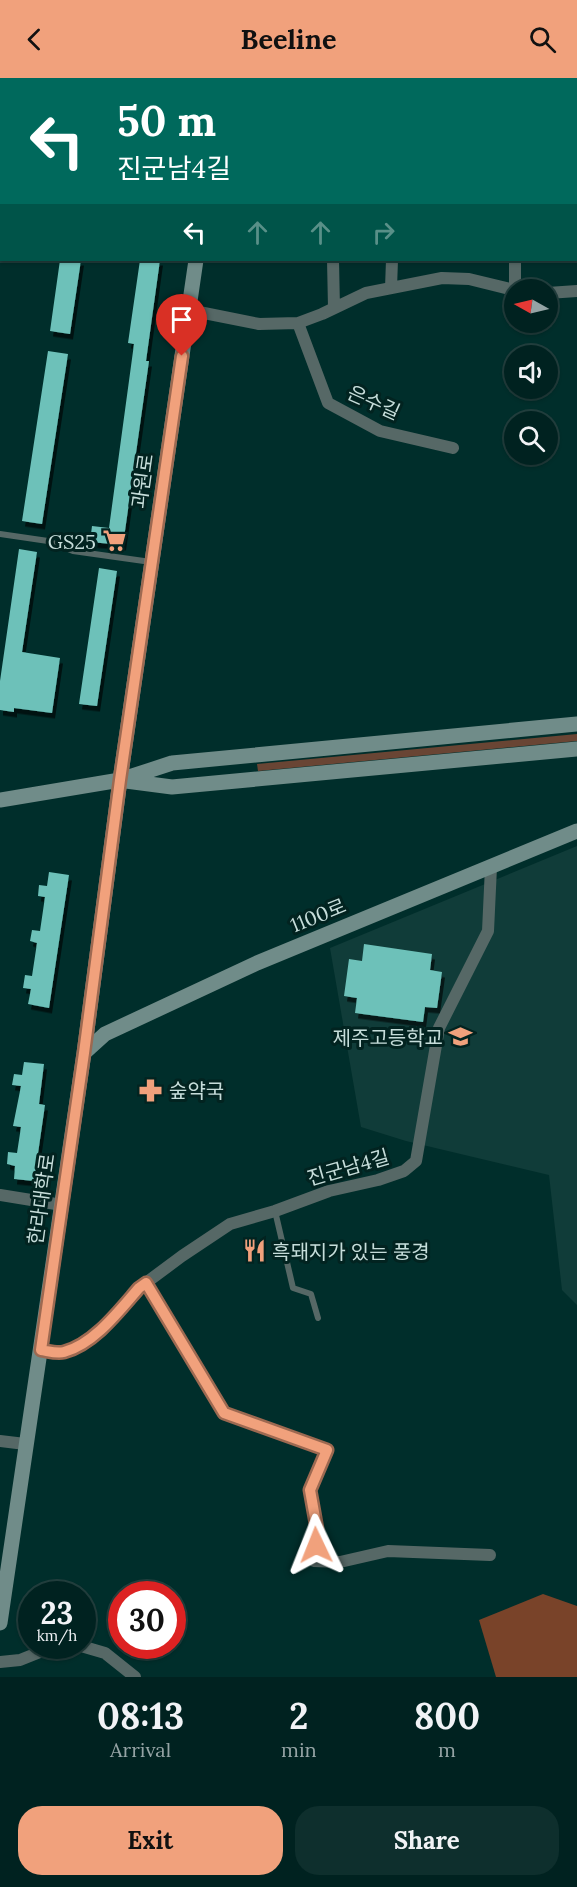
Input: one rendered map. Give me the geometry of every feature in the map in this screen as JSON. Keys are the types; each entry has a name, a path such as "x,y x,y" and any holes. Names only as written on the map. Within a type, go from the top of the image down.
{"main road":[{"name":"과원로","path":"120,780 196,261"},
{"path":"0,800 120,780 172,763 577,724"},
{"path":"120,780 172,787 577,749"},
{"name":"한라대학로","path":"0,1623 84,1053 120,780"},
{"name":"1100로","path":"84,1053 105,1034 257,963 577,831"}],"street":[{"path":"333,261 334,308"},
{"path":"392,261 392,288"},
{"path":"514,261 515,279"},
{"path":"189,310 259,324 298,323 366,293 442,278 469,279 504,287"},
{"path":"558,292 577,291"},
{"name":"은수길","path":"298,323 328,403 380,431 453,448"},
{"name":"진군남4길","path":"41,1350 62,1353 79,1346 103,1329 139,1288 230,1224 275,1211 329,1191 378,1180 404,1171 416,1161 439,1028 488,931 491,867"},
{"path":"0,1195 62,1205"},
{"path":"146,1283 224,1413 327,1450 310,1490 317,1529 314,1561 340,1562 388,1551 490,1556"},
{"path":"0,1441 25,1444"},
{"path":"96,1650 105,1653 135,1677"},
{"path":"0,1662 23,1659"}],"lane":[{"path":"0,534 48,541 73,551 152,562"},
{"path":"275,1211 293,1288 310,1294 318,1318"}],"shaded area":[{"path":"577,734 577,741 258,771 257,764"},
{"name":"제주고등학교","path":"577,846 577,1305 562,1290 549,1175 406,1141 361,1127 330,948"},
{"path":"543,1594 577,1606 577,1677 496,1677 479,1620"}],"building":[{"path":"60,261 81,261 70,334 50,331"},
{"path":"140,261 160,261 146,361 149,361 123,545 90,542 92,526 109,528 134,344 128,343"},
{"path":"48,351 68,354 42,524 22,521"},
{"path":"19,549 37,552 22,652 60,658 52,713 14,708 14,712 0,710 0,681"},
{"path":"99,568 117,571 97,706 79,704"},
{"path":"49,872 69,875 49,1008 28,1004 31,989 23,988 25,975 32,976 37,943 30,941 32,930 40,931 45,897 38,896 39,885 47,886"},
{"path":"364,944 432,954 430,970 442,972 437,1008 425,1007 423,1022 355,1013 357,998 344,996 349,959 362,961"},
{"path":"24,1062 44,1064 39,1104 45,1105 34,1181 14,1179 15,1166 7,1164 8,1152 17,1153 21,1127 13,1126 21,1086 12,1085 14,1074 22,1075"}],"place":[{"name":"GS25","path":"114,541"},
{"name":"제주고등학교","path":"461,1037"},
{"name":"숲약국","path":"151,1090"},
{"name":"흑돼지가 있는 풍경","path":"254,1251"}],"route":[{"path":"182,356 120,780 84,1053 41,1350 62,1353 79,1346 103,1329 146,1283 224,1413 327,1450 310,1490 317,1529 316,1545"}]}
